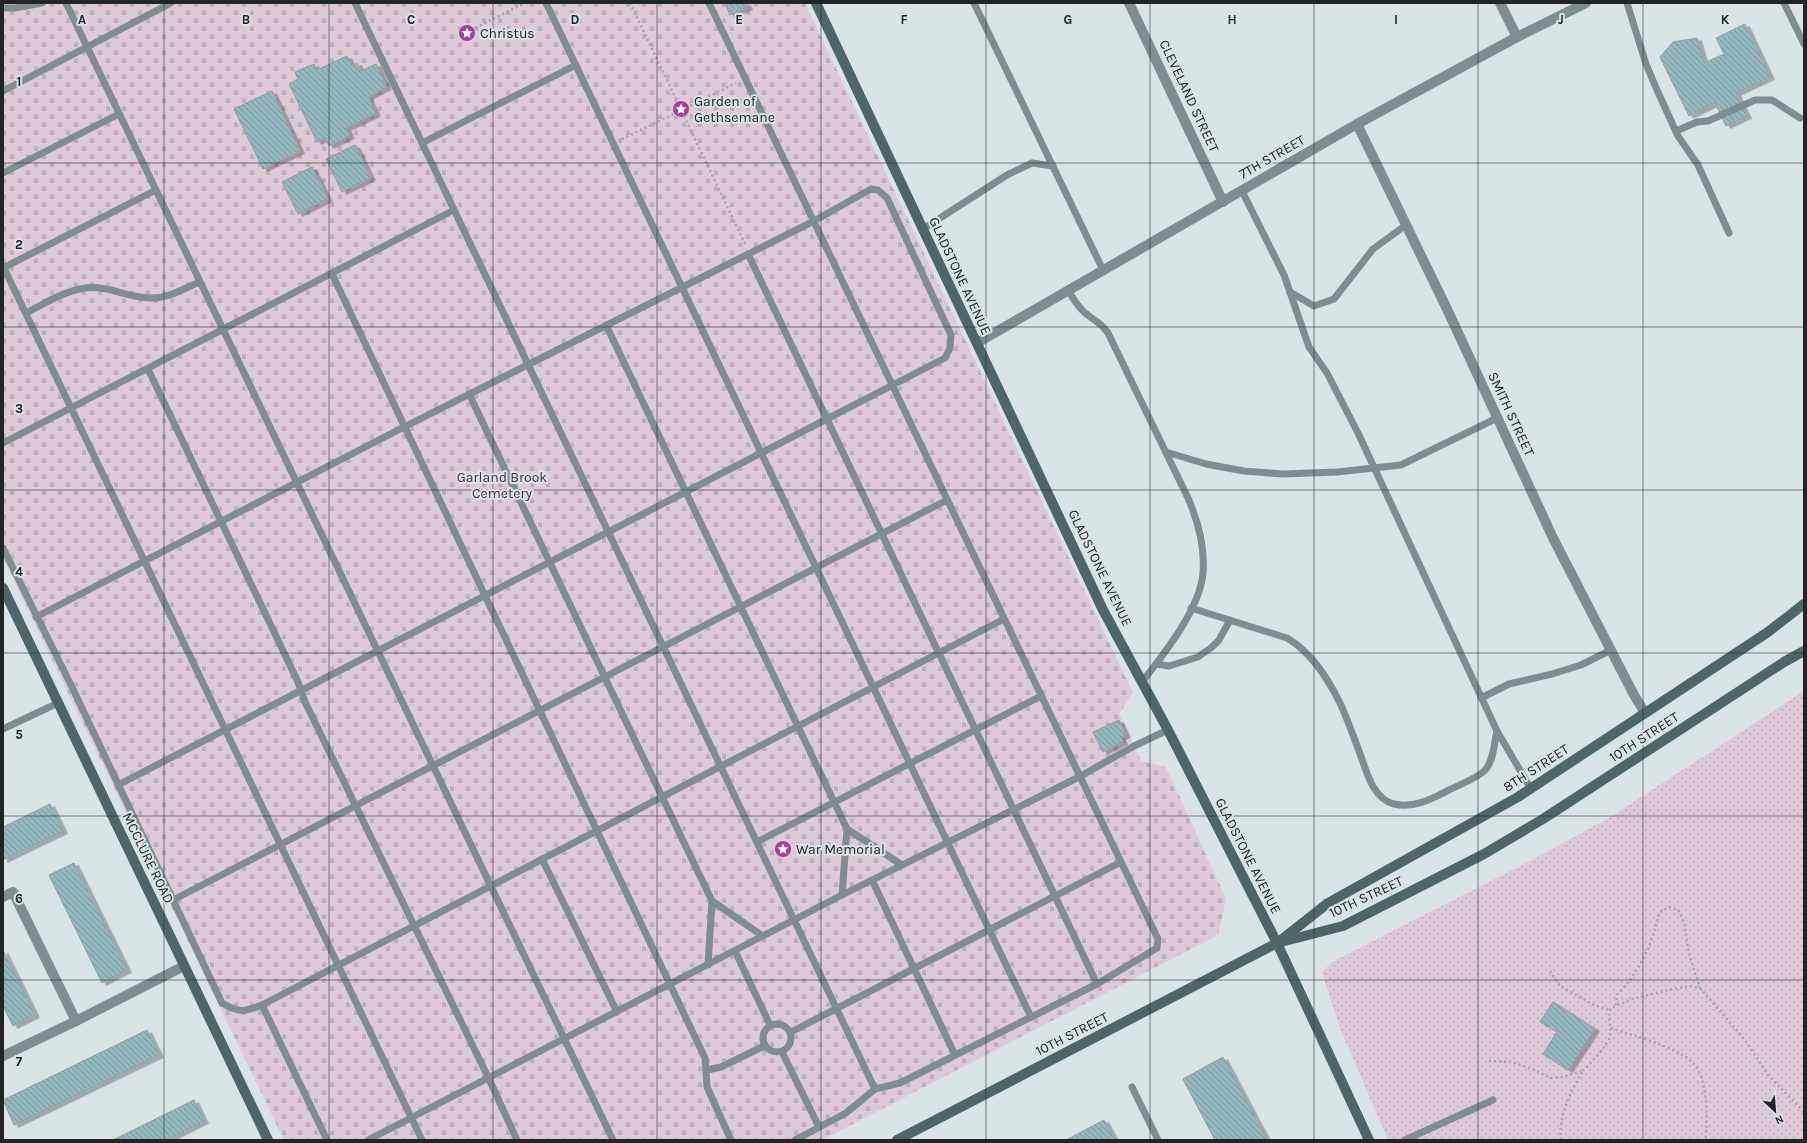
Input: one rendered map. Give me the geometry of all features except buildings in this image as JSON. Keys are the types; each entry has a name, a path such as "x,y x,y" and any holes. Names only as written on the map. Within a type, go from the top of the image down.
{"street":[{"name":"GLADSTONE AVENUE","path":"816,3 1103,610 1168,730 1277,943 1368,1140"},
{"name":"CLEVELAND STREET","path":"1129,3 1223,202"},
{"path":"1500,3 1517,37"},
{"name":"7TH STREET","path":"977,343 1357,124 1517,37 1586,3"},
{"name":"SMITH STREET","path":"1357,124 1553,538 1634,695 1646,713"},
{"name":"MCCLURE ROAD","path":"3,588 268,1140"},
{"name":"8TH STREET","path":"1277,943 1328,903 1530,789 1768,632 1804,604"},
{"name":"10TH STREET","path":"897,1140 1277,943 1343,926 1484,854 1543,819 1784,662 1804,651"},
{"path":"3,897 13,892 76,1021"},
{"path":"3,1056 184,966"}],"lane":[{"path":"3,8 15,8 42,3"},
{"path":"66,3 296,484 613,1140"},
{"path":"3,91 88,48 171,3"},
{"path":"355,3 875,1089"},
{"path":"546,3 1032,1017"},
{"path":"709,3 1158,939 1157,948 1096,984 900,1083 875,1089 846,1113 795,1140"},
{"path":"974,3 1104,270"},
{"path":"1627,3 1646,64 1676,132 1698,165 1729,233"},
{"path":"1784,3 1804,44"},
{"path":"422,143 576,65"},
{"path":"1676,132 1698,122 1708,121 1755,100 1772,100 1800,118"},
{"path":"3,173 119,114"},
{"path":"923,229 1007,175 1032,163 1053,166"},
{"path":"156,190 3,268 26,313 422,1140"},
{"path":"36,617 404,427 814,221 871,190 878,190 887,198 951,334 950,348 945,358 762,451 118,785"},
{"path":"1242,190 1284,275 1309,347 1327,372 1358,433 1481,698 1497,731 1530,789"},
{"path":"3,443 454,210"},
{"path":"1290,292 1314,306 1334,299 1373,249 1406,225"},
{"path":"748,254 1014,809 1096,984"},
{"path":"332,274 705,1058 707,1087 732,1140"},
{"path":"26,313 68,293 85,288 98,288 151,298 165,297 200,282"},
{"path":"1068,290 1079,307 1088,316 1100,322 1108,333 1196,517 1202,548 1203,574 1191,608 1167,651 1142,682"},
{"path":"606,325 847,829 842,895"},
{"path":"148,369 298,682 300,691 489,1079 517,1140"},
{"path":"470,394 712,901 708,965"},
{"path":"1166,452 1206,464 1244,471 1283,474 1337,472 1401,464 1497,418"},
{"path":"173,900 947,500"},
{"path":"3,548 71,685 222,1003 233,1010 245,1012 721,767 798,725 1004,619"},
{"path":"1191,608 1286,638 1297,644 1315,661 1339,702 1374,788 1382,798 1393,804 1409,806 1432,799 1486,769 1492,756 1497,731"},
{"path":"1156,664 1169,666 1198,657 1219,640 1230,620"},
{"path":"1481,698 1509,684 1552,674 1581,664 1611,650"},
{"path":"757,842 1041,696"},
{"path":"3,729 58,703"},
{"path":"368,1140 489,1079 842,895 1079,777 1134,746 1168,730"},
{"path":"847,829 902,865"},
{"path":"542,859 617,1012"},
{"path":"791,1032 1121,862"},
{"path":"872,880 956,1056"},
{"path":"712,901 763,936"},
{"path":"735,951 770,1025"},
{"path":"262,1004 327,1140"},
{"path":"782,1024 791,1032 791,1044 782,1052 772,1053 764,1046 762,1034 770,1025 782,1024"},
{"path":"707,1070 721,1067 764,1046"},
{"path":"782,1052 819,1128"},
{"path":"1132,1088 1158,1140"},
{"path":"1404,1140 1494,1100"}],"path":[{"path":"471,30 525,3"},
{"path":"630,3 679,104"},
{"path":"686,108 745,78"},
{"path":"684,102 686,108 689,114 680,118 675,106 684,102"},
{"path":"614,144 678,112"},
{"path":"684,116 745,242 748,254"},
{"path":"1616,1005 1617,995 1630,981 1643,961 1657,925 1659,912 1669,907 1678,910 1684,922 1689,954 1701,989 1745,1040 1768,1075 1804,1112"},
{"path":"1550,971 1560,986 1596,1006 1610,1010"},
{"path":"1561,1140 1560,1130 1567,1104 1583,1071 1595,1059 1610,1037 1610,1010 1616,1005 1684,986 1701,989"},
{"path":"1611,1028 1672,1050 1693,1063 1701,1077 1706,1102 1707,1127 1705,1140"},
{"path":"1489,1061 1512,1062 1535,1070 1550,1078 1562,1077 1583,1071"}],"green space":[{"name":"Garland Brook Cemetery","path":"3,3 805,3 1133,693 1119,714 1141,761 1166,767 1226,899 1218,935 822,1140 284,1140 3,558"},
{"path":"1804,691 1804,1140 1388,1140 1340,1028 1322,972 1332,962 1528,862 1609,818"}],"place":[{"name":"Christus","path":"467,33"},
{"name":"Garden of Gethsemane","path":"681,109"},
{"name":"War Memorial","path":"783,849"}]}
